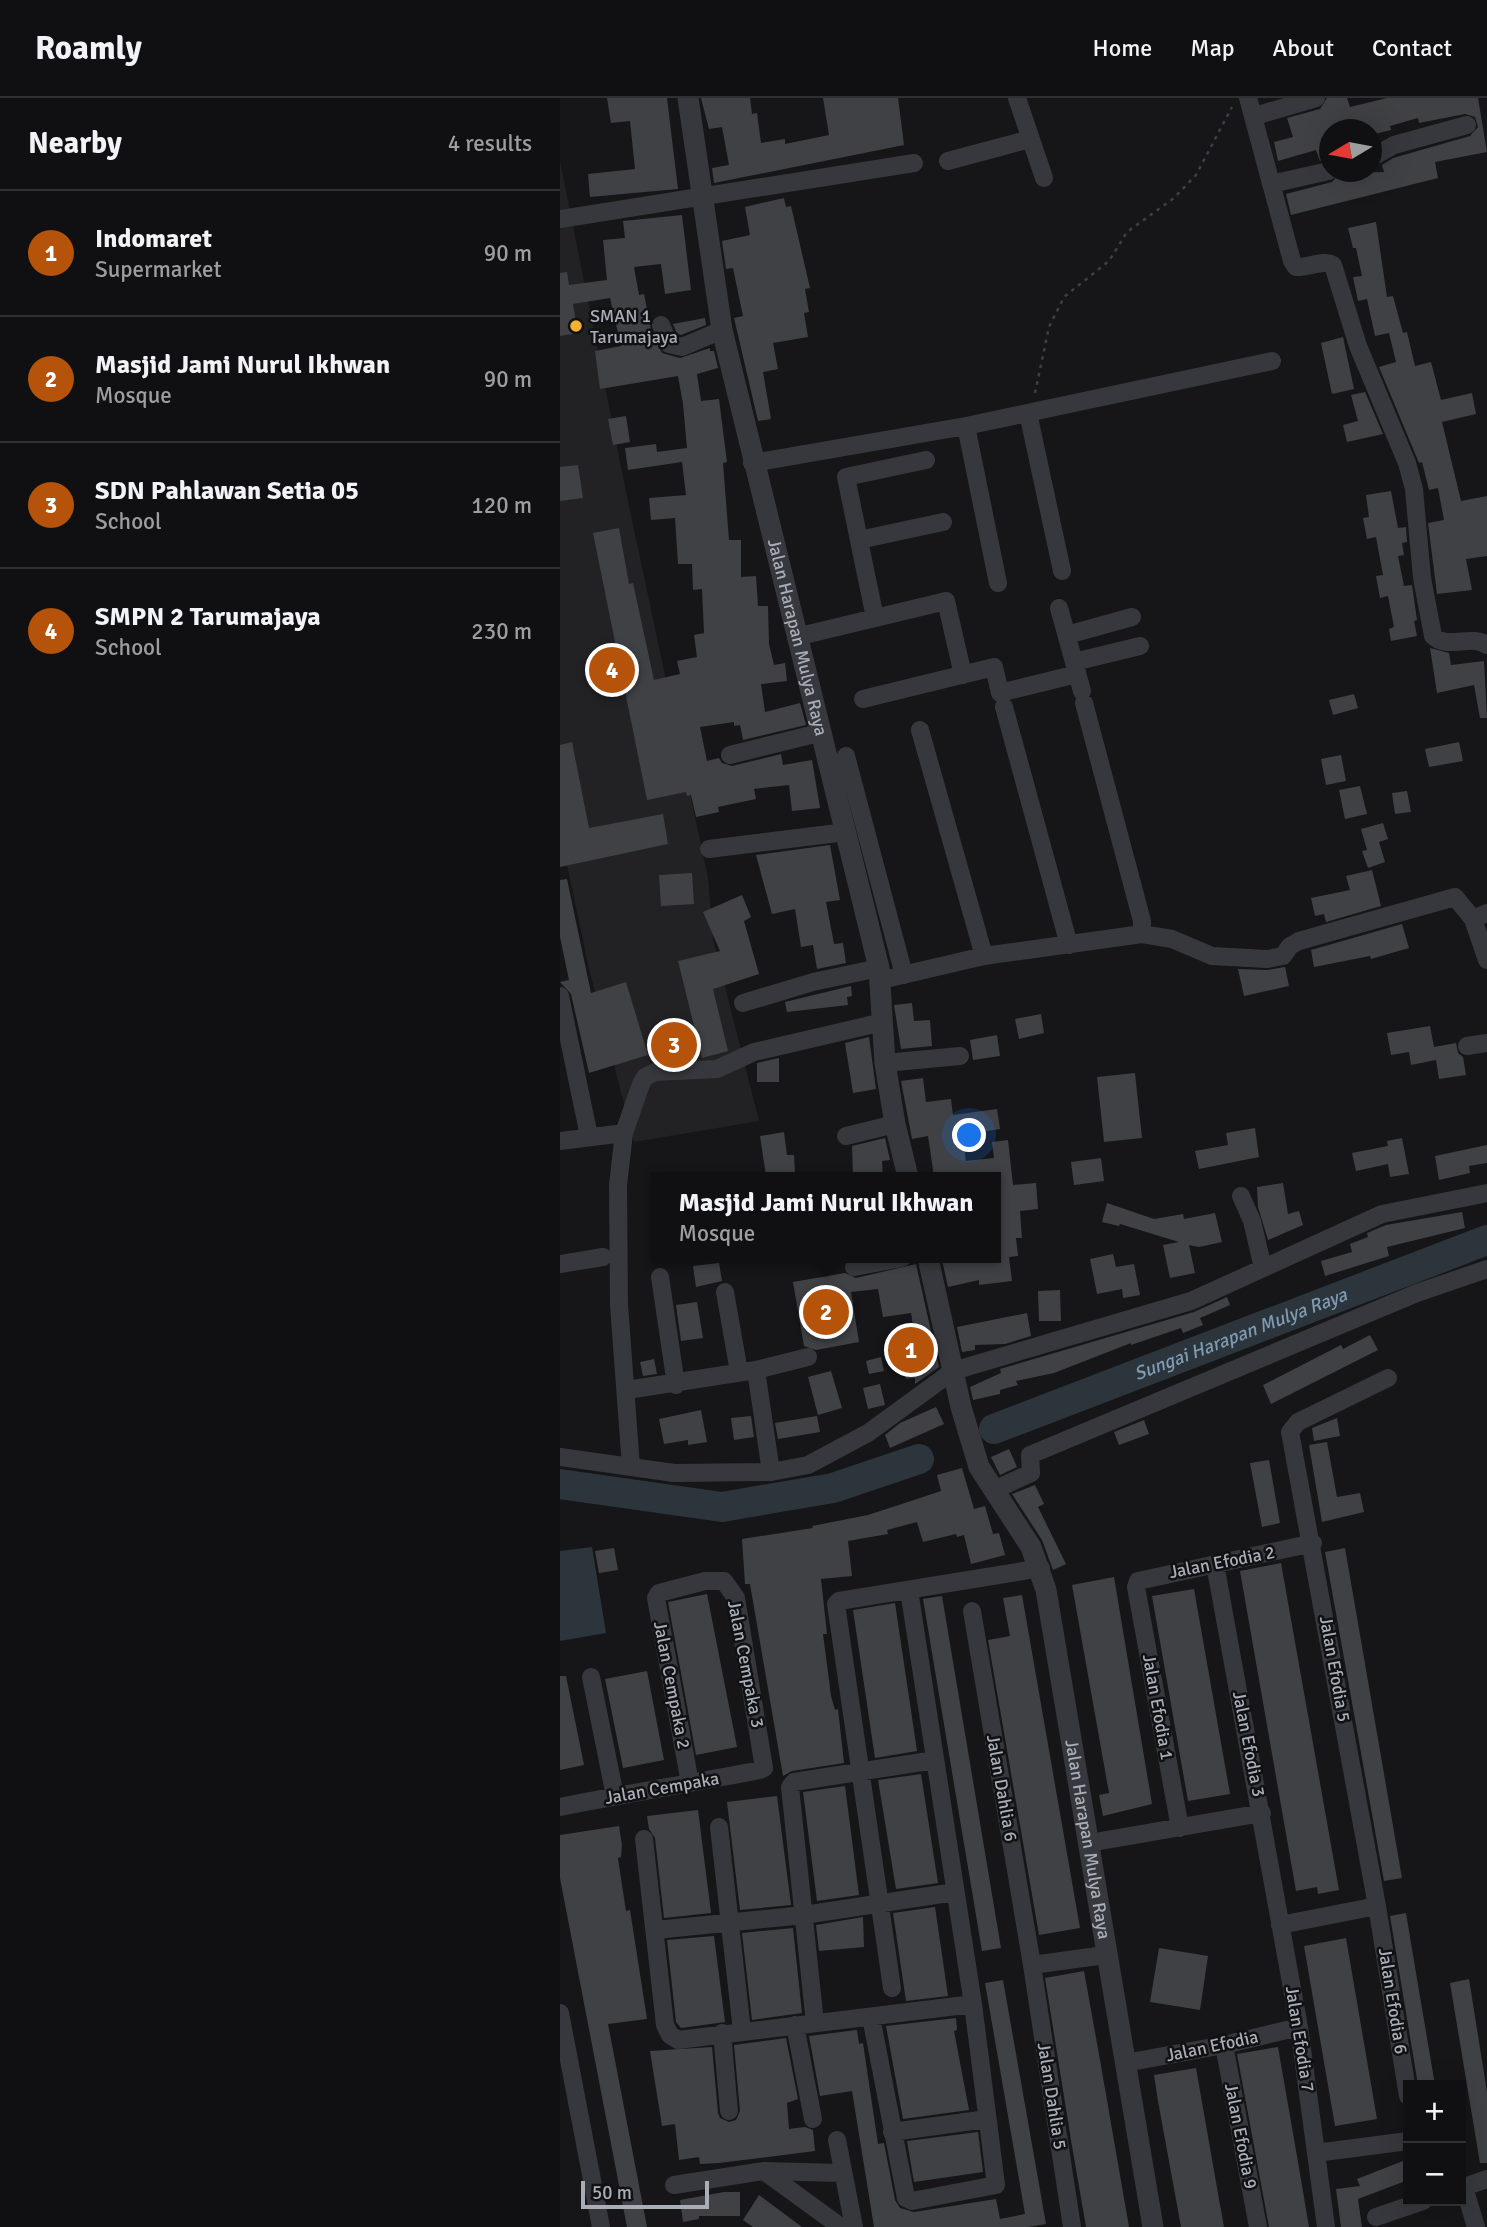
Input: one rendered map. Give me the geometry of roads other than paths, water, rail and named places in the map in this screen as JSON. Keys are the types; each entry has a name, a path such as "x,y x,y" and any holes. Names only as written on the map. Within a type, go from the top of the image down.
{"street":[{"name":"Jalan Harapan Mulya Raya","path":"688,98 722,330 752,463 880,974 885,1063 895,1124 907,1172"},
{"path":"1017,98 1044,178"},
{"path":"1316,98 1251,105 1296,267 1328,263 1333,265 1358,346 1407,463 1417,504 1422,578 1433,636 1441,642 1480,640 1487,645"},
{"path":"1382,152 1394,145 1467,125"},
{"path":"948,161 1030,139"},
{"path":"560,219 701,199 914,163"},
{"path":"1271,184 1319,173"},
{"path":"660,325 669,344 682,347 722,330"},
{"path":"752,463 966,426 1272,361"},
{"path":"1028,413 1062,571"},
{"path":"966,426 998,583"},
{"path":"875,618 846,477 926,460"},
{"path":"859,540 943,522"},
{"path":"796,637 946,601 962,675"},
{"path":"1059,608 1142,921 1142,934"},
{"path":"1067,635 1132,617"},
{"path":"863,699 994,667 1000,693 1079,682 1140,646"},
{"path":"1004,707 1069,945"},
{"path":"920,730 984,956"},
{"path":"730,755 819,733"},
{"path":"846,756 904,975"},
{"path":"709,849 846,832"},
{"path":"743,1003 813,982 880,974 904,975 984,956 1142,934 1172,939 1212,956 1273,959 1283,956 1290,946 1299,941 1455,897 1480,916 1487,960"},
{"path":"560,996 589,1136"},
{"path":"631,1467 618,1255 618,1185 624,1133 641,1084 645,1077 655,1072 717,1069 754,1052 883,1022"},
{"path":"1467,1046 1487,1043"},
{"path":"885,1063 960,1056"},
{"path":"846,1136 895,1124"},
{"path":"560,1141 624,1133"},
{"path":"560,1457 674,1473 771,1472 808,1465 868,1433 953,1371 1191,1301 1382,1214 1487,1193"},
{"path":"1241,1196 1252,1220 1264,1268"},
{"path":"560,1264 603,1257"},
{"path":"854,1267 875,1263"},
{"path":"929,1263 953,1371"},
{"path":"994,1490 1031,1473 1030,1455 1417,1293 1487,1269"},
{"path":"660,1277 676,1385"},
{"path":"725,1292 748,1371 771,1472"},
{"path":"627,1390 676,1385 808,1357"},
{"name":"Jalan Harapan Mulya Raya","path":"953,1371 979,1467 1031,1547 1041,1568 1153,2227"},
{"name":"Jalan Efodia 5","path":"1377,1906 1290,1432 1298,1422 1388,1378"},
{"name":"Jalan Efodia 2","path":"1136,1587 1144,1577 1312,1543"},
{"name":"Jalan Efodia 3","path":"1215,1564 1262,1813 1280,1925"},
{"path":"892,1988 863,1771 835,1608 839,1601 1041,1568"},
{"name":"Jalan Cempaka 3","path":"705,1581 724,1581 736,1598 764,1768"},
{"name":"Jalan Cempaka 2","path":"690,1783 656,1598 659,1593 705,1581"},
{"name":"Jalan Efodia 1","path":"1136,1587 1180,1828"},
{"path":"871,2017 904,2193 912,2200 996,2185 974,2004 909,1590"},
{"name":"Jalan Dahlia 6","path":"972,1611 1032,1965"},
{"path":"591,1677 615,1796"},
{"path":"815,2023 790,1787 794,1783 935,1760"},
{"name":"Jalan Cempaka","path":"560,1807 764,1768"},
{"path":"1089,1843 1262,1813"},
{"path":"719,1827 742,2031"},
{"path":"644,1839 665,2025 670,2035 678,2040 974,2004"},
{"path":"656,1930 804,1915 955,1892"},
{"path":"1280,1925 1377,1906"},
{"name":"Jalan Efodia 6","path":"1377,1906 1405,2080"},
{"name":"Jalan Efodia 7","path":"1280,1925 1299,2027 1326,2227"},
{"path":"1032,1965 1105,1955"},
{"name":"Jalan Dahlia 5","path":"1032,1965 1072,2227"},
{"path":"560,2013 601,2227"},
{"path":"795,2025 813,2119"},
{"name":"Jalan Efodia","path":"1125,2063 1224,2045 1299,2027"},
{"path":"722,2033 729,2111"},
{"name":"Jalan Efodia 9","path":"1224,2045 1258,2227"},
{"path":"892,2132 987,2119"},
{"path":"837,2140 854,2227"},
{"path":"1316,2153 1403,2142"},
{"path":"674,2185 764,2171 842,2173"},
{"path":"764,2171 841,2227"},
{"path":"1466,2186 1487,2179"},
{"path":"1466,2196 1476,2227"},
{"path":"1376,2217 1408,2206"}],"waterway":[{"name":"Sungai Harapan Mulya Raya","path":"994,1429 1487,1240"},
{"path":"560,1484 722,1507 833,1488 919,1459"}],"place":[{"name":"SMAN 1 Tarumajaya","path":"576,326"},
{"name":"SMPN 2 Tarumajaya","path":"612,670"},
{"name":"SDN Pahlawan Setia 05","path":"674,1045"},
{"name":"Masjid Jami Nurul Ikhwan","path":"826,1312"},
{"name":"Indomaret","path":"911,1350"}]}
